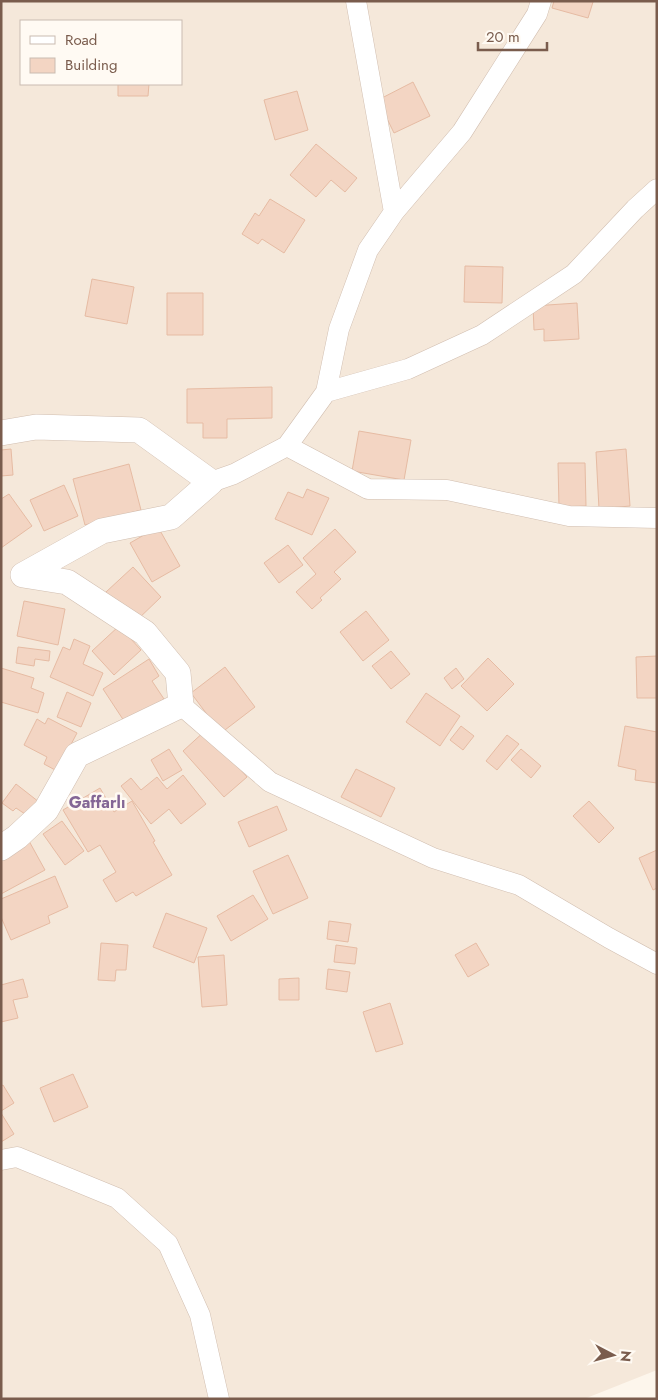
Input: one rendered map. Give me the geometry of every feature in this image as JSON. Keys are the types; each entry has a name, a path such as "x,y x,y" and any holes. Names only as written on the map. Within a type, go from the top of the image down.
{"street":[{"path":"356,1 394,212"},
{"path":"541,1 537,14 462,132 394,212 368,250 340,329 326,392 287,446 234,474 210,482 171,517 102,531 23,575 67,582 145,633 178,673 181,705 270,782 432,858 519,885 657,964"},
{"path":"326,392 408,369 482,335 574,274 657,188"},
{"path":"1,433 36,427 138,430 210,482"},
{"path":"287,446 368,489 447,490 569,516 657,518"},
{"path":"1,848 17,837 46,810 77,755 181,705"},
{"path":"1,1160 17,1157 117,1198 168,1244 200,1315 219,1399"}],"shaded area":[{"path":"1,1 657,1 657,1370 584,1399 1,1399"}],"building":[{"path":"554,1 593,2 588,18 552,8"},
{"path":"413,82 430,116 394,133 378,100"},
{"path":"118,85 149,85 148,96 118,96"},
{"path":"297,91 308,130 275,140 264,100"},
{"path":"316,144 357,178 345,192 331,180 316,197 290,175"},
{"path":"270,199 305,220 284,253 262,239 258,244 242,234 255,213 259,216"},
{"path":"465,266 503,267 502,303 464,302"},
{"path":"92,279 134,287 127,324 85,316"},
{"path":"167,293 203,293 203,335 167,335"},
{"path":"577,303 579,339 544,341 544,329 534,330 533,306"},
{"path":"272,387 272,418 227,419 227,438 203,438 203,423 187,423 187,389"},
{"path":"359,431 411,440 404,480 352,471"},
{"path":"11,449 13,475 1,476 1,450"},
{"path":"626,449 630,506 599,509 596,452"},
{"path":"558,463 585,463 586,506 559,507"},
{"path":"129,464 141,510 85,525 73,479"},
{"path":"64,485 78,516 44,531 30,500"},
{"path":"307,489 329,498 312,535 275,519 288,492 303,498"},
{"path":"9,494 32,526 1,548 1,499"},
{"path":"158,527 180,566 152,582 130,543"},
{"path":"335,529 356,552 334,572 341,579 320,598 322,600 312,609 296,592 316,574 303,558"},
{"path":"288,545 303,565 279,583 264,563"},
{"path":"133,567 161,597 135,622 106,592"},
{"path":"24,601 65,609 58,645 17,636"},
{"path":"366,611 389,640 363,661 340,632"},
{"path":"119,626 141,650 114,675 92,651"},
{"path":"74,639 90,646 83,664 103,673 93,696 50,677 63,647 70,650"},
{"path":"18,647 50,651 49,661 35,659 34,666 16,663"},
{"path":"391,651 410,674 391,689 372,666"},
{"path":"657,656 657,698 637,698 636,657"},
{"path":"488,658 514,684 487,711 461,686"},
{"path":"149,659 159,676 152,681 164,699 126,724 103,689"},
{"path":"225,667 255,707 221,733 191,693"},
{"path":"1,668 34,678 31,688 44,693 38,713 1,702"},
{"path":"456,668 464,679 452,689 444,678"},
{"path":"67,692 91,703 81,727 57,717"},
{"path":"426,693 460,716 440,746 406,722"},
{"path":"48,718 77,733 57,771 44,764 47,757 24,745 37,719 45,724"},
{"path":"461,726 474,736 463,750 450,740"},
{"path":"625,726 657,732 657,783 635,780 636,770 618,766"},
{"path":"206,730 247,777 224,797 183,751"},
{"path":"507,735 519,744 497,770 486,761"},
{"path":"169,749 182,770 163,781 151,760"},
{"path":"521,749 541,766 531,778 511,760"},
{"path":"356,769 395,788 381,817 341,797"},
{"path":"183,775 206,804 181,824 169,809 151,824 121,786 131,778 141,790 157,777 167,789"},
{"path":"16,784 39,802 28,816 16,808 13,811 2,803"},
{"path":"100,788 114,812 132,801 172,875 136,896 133,892 116,902 103,880 116,872 100,845 88,852 63,810"},
{"path":"589,801 614,828 599,843 573,816"},
{"path":"277,806 287,830 249,847 238,822"},
{"path":"62,821 84,851 65,865 43,834"},
{"path":"29,841 45,870 1,894 1,857"},
{"path":"657,850 657,888 653,890 639,858"},
{"path":"288,855 308,898 273,914 253,871"},
{"path":"55,876 68,907 48,916 50,923 11,940 1,917 1,899"},
{"path":"253,895 268,919 231,941 217,916"},
{"path":"166,913 207,928 194,963 153,947"},
{"path":"329,921 351,924 348,942 327,939"},
{"path":"101,943 128,945 126,970 116,970 115,981 98,980"},
{"path":"476,943 489,965 468,977 455,955"},
{"path":"336,945 357,948 355,964 334,962"},
{"path":"224,955 227,1005 202,1007 198,957"},
{"path":"328,969 350,972 347,992 326,989"},
{"path":"299,978 299,1000 279,1000 279,979"},
{"path":"23,979 28,997 13,1000 18,1018 1,1022 1,985"},
{"path":"390,1003 403,1044 376,1052 363,1012"},
{"path":"73,1074 88,1107 54,1122 40,1088"},
{"path":"3,1085 14,1103 1,1111 1,1086"},
{"path":"1,1113 14,1134 1,1142"}],"district":[{"name":"Gaffarlı","path":"97,802"}]}
